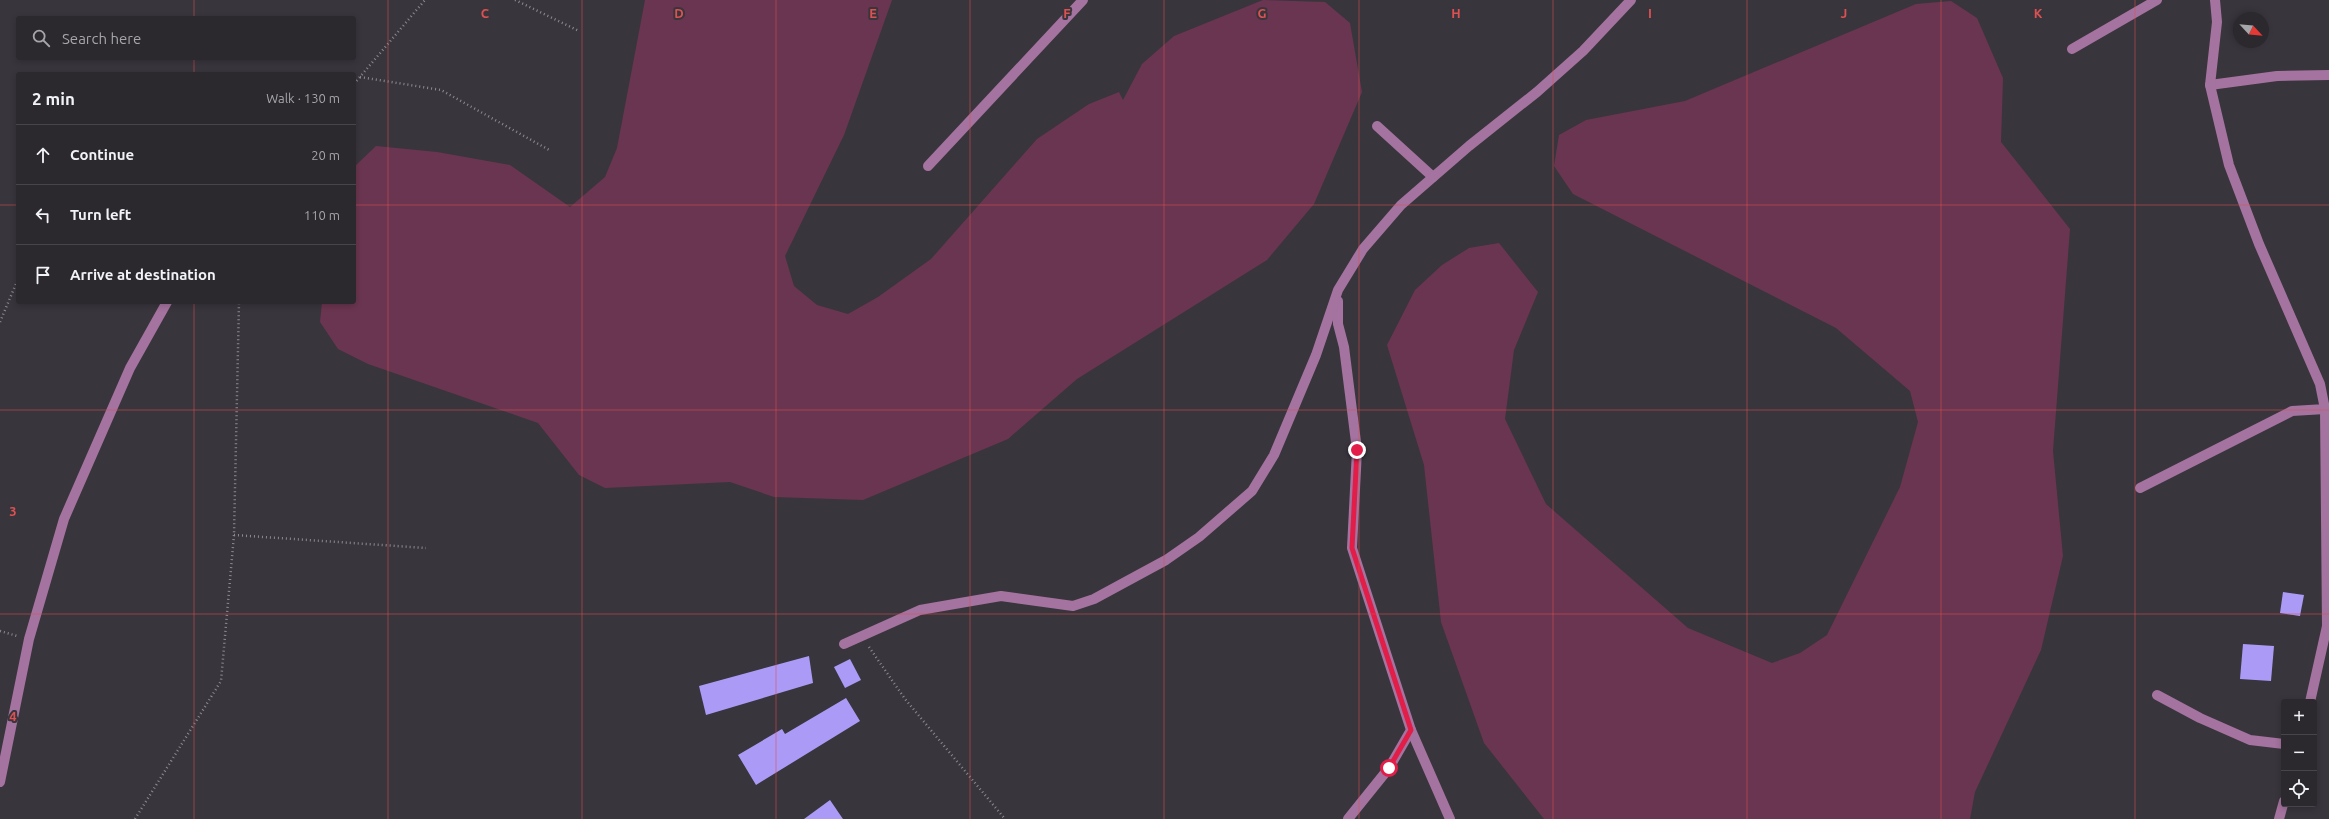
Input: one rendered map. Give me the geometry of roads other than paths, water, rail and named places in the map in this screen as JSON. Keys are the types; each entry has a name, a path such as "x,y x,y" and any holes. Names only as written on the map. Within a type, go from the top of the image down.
{"street":[{"path":"928,166 1083,0"},
{"path":"844,644 920,610 1002,596 1073,606 1094,599 1166,560 1199,537 1252,491 1274,455 1316,355 1338,290 1363,249 1401,205 1537,92 1583,51 1631,0"},
{"path":"2072,49 2157,0"},
{"path":"2215,0 2217,22 2210,85 2229,164 2258,244 2320,384 2325,409 2326,626 2311,699"},
{"path":"2210,85 2277,76 2329,75"},
{"path":"1377,126 1433,177"},
{"path":"1338,290 1338,324 1344,347 1357,450 1352,548 1411,730 1450,819"},
{"path":"0,782 29,639 64,519 130,368 165,304"},
{"path":"2140,488 2292,411 2325,409"},
{"path":"2157,695 2200,718 2250,740 2281,744"},
{"path":"1348,819 1389,768 1411,730"},
{"path":"2279,819 2283,807"}]}
